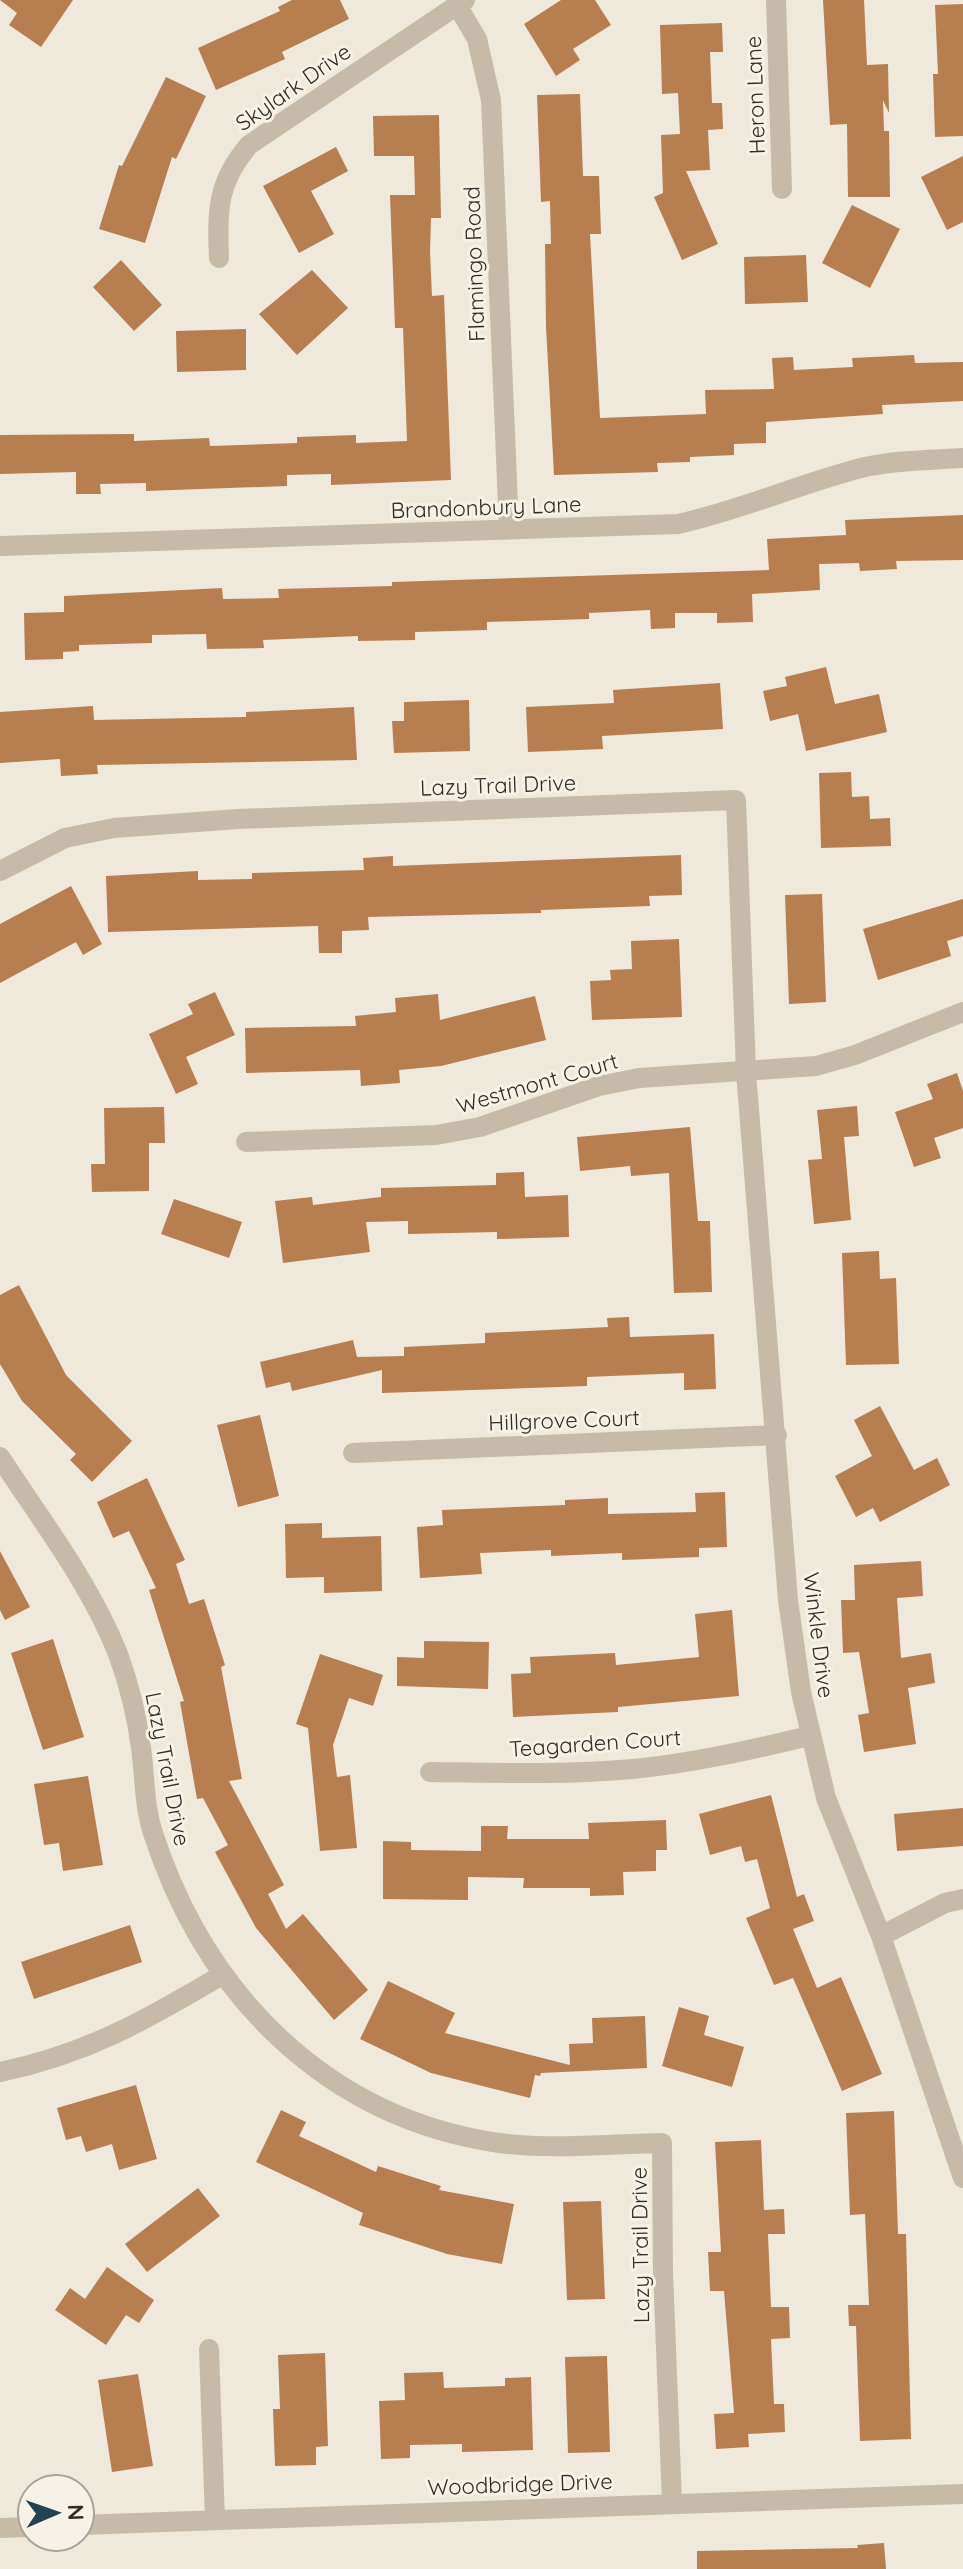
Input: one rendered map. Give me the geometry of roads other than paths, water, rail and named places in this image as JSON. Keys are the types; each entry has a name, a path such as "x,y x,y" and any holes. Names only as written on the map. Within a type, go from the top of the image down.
{"street":[{"name":"Heron Lane","path":"776,0 782,189"},
{"name":"Skylark Drive","path":"219,258 221,191 232,165 249,145 461,2"},
{"name":"Flamingo Road","path":"461,2 477,39 491,100 509,529"},
{"name":"Brandonbury Lane","path":"1,546 678,524 730,513 825,478 870,466 963,458"},
{"name":"Lazy Trail Drive","path":"0,871 65,838 114,828 238,819 736,800 746,1072"},
{"name":"Westmont Court","path":"246,1142 436,1135 480,1127 612,1083 639,1078 816,1066 855,1055 963,1012"},
{"name":"Winkle Drive","path":"746,1072 791,1624 809,1736 844,1848 881,1936 963,2178"},
{"name":"Hillgrove Court","path":"353,1453 777,1435"},
{"name":"Lazy Trail Drive","path":"0,1457 99,1612 119,1656 134,1710 151,1827 165,1871 189,1920 222,1975 251,2012 287,2047 332,2081 385,2109 442,2130 497,2143 540,2146 662,2143 663,2272 672,2502"},
{"name":"Teagarden Court","path":"430,1772 560,1773 633,1769 699,1760 809,1736"},
{"path":"881,1936 945,1903 963,1899"},
{"path":"0,2072 47,2062 89,2048 222,1975"},
{"path":"209,2349 215,2520"},
{"name":"Woodbridge Drive","path":"96,2524 963,2494"}]}
